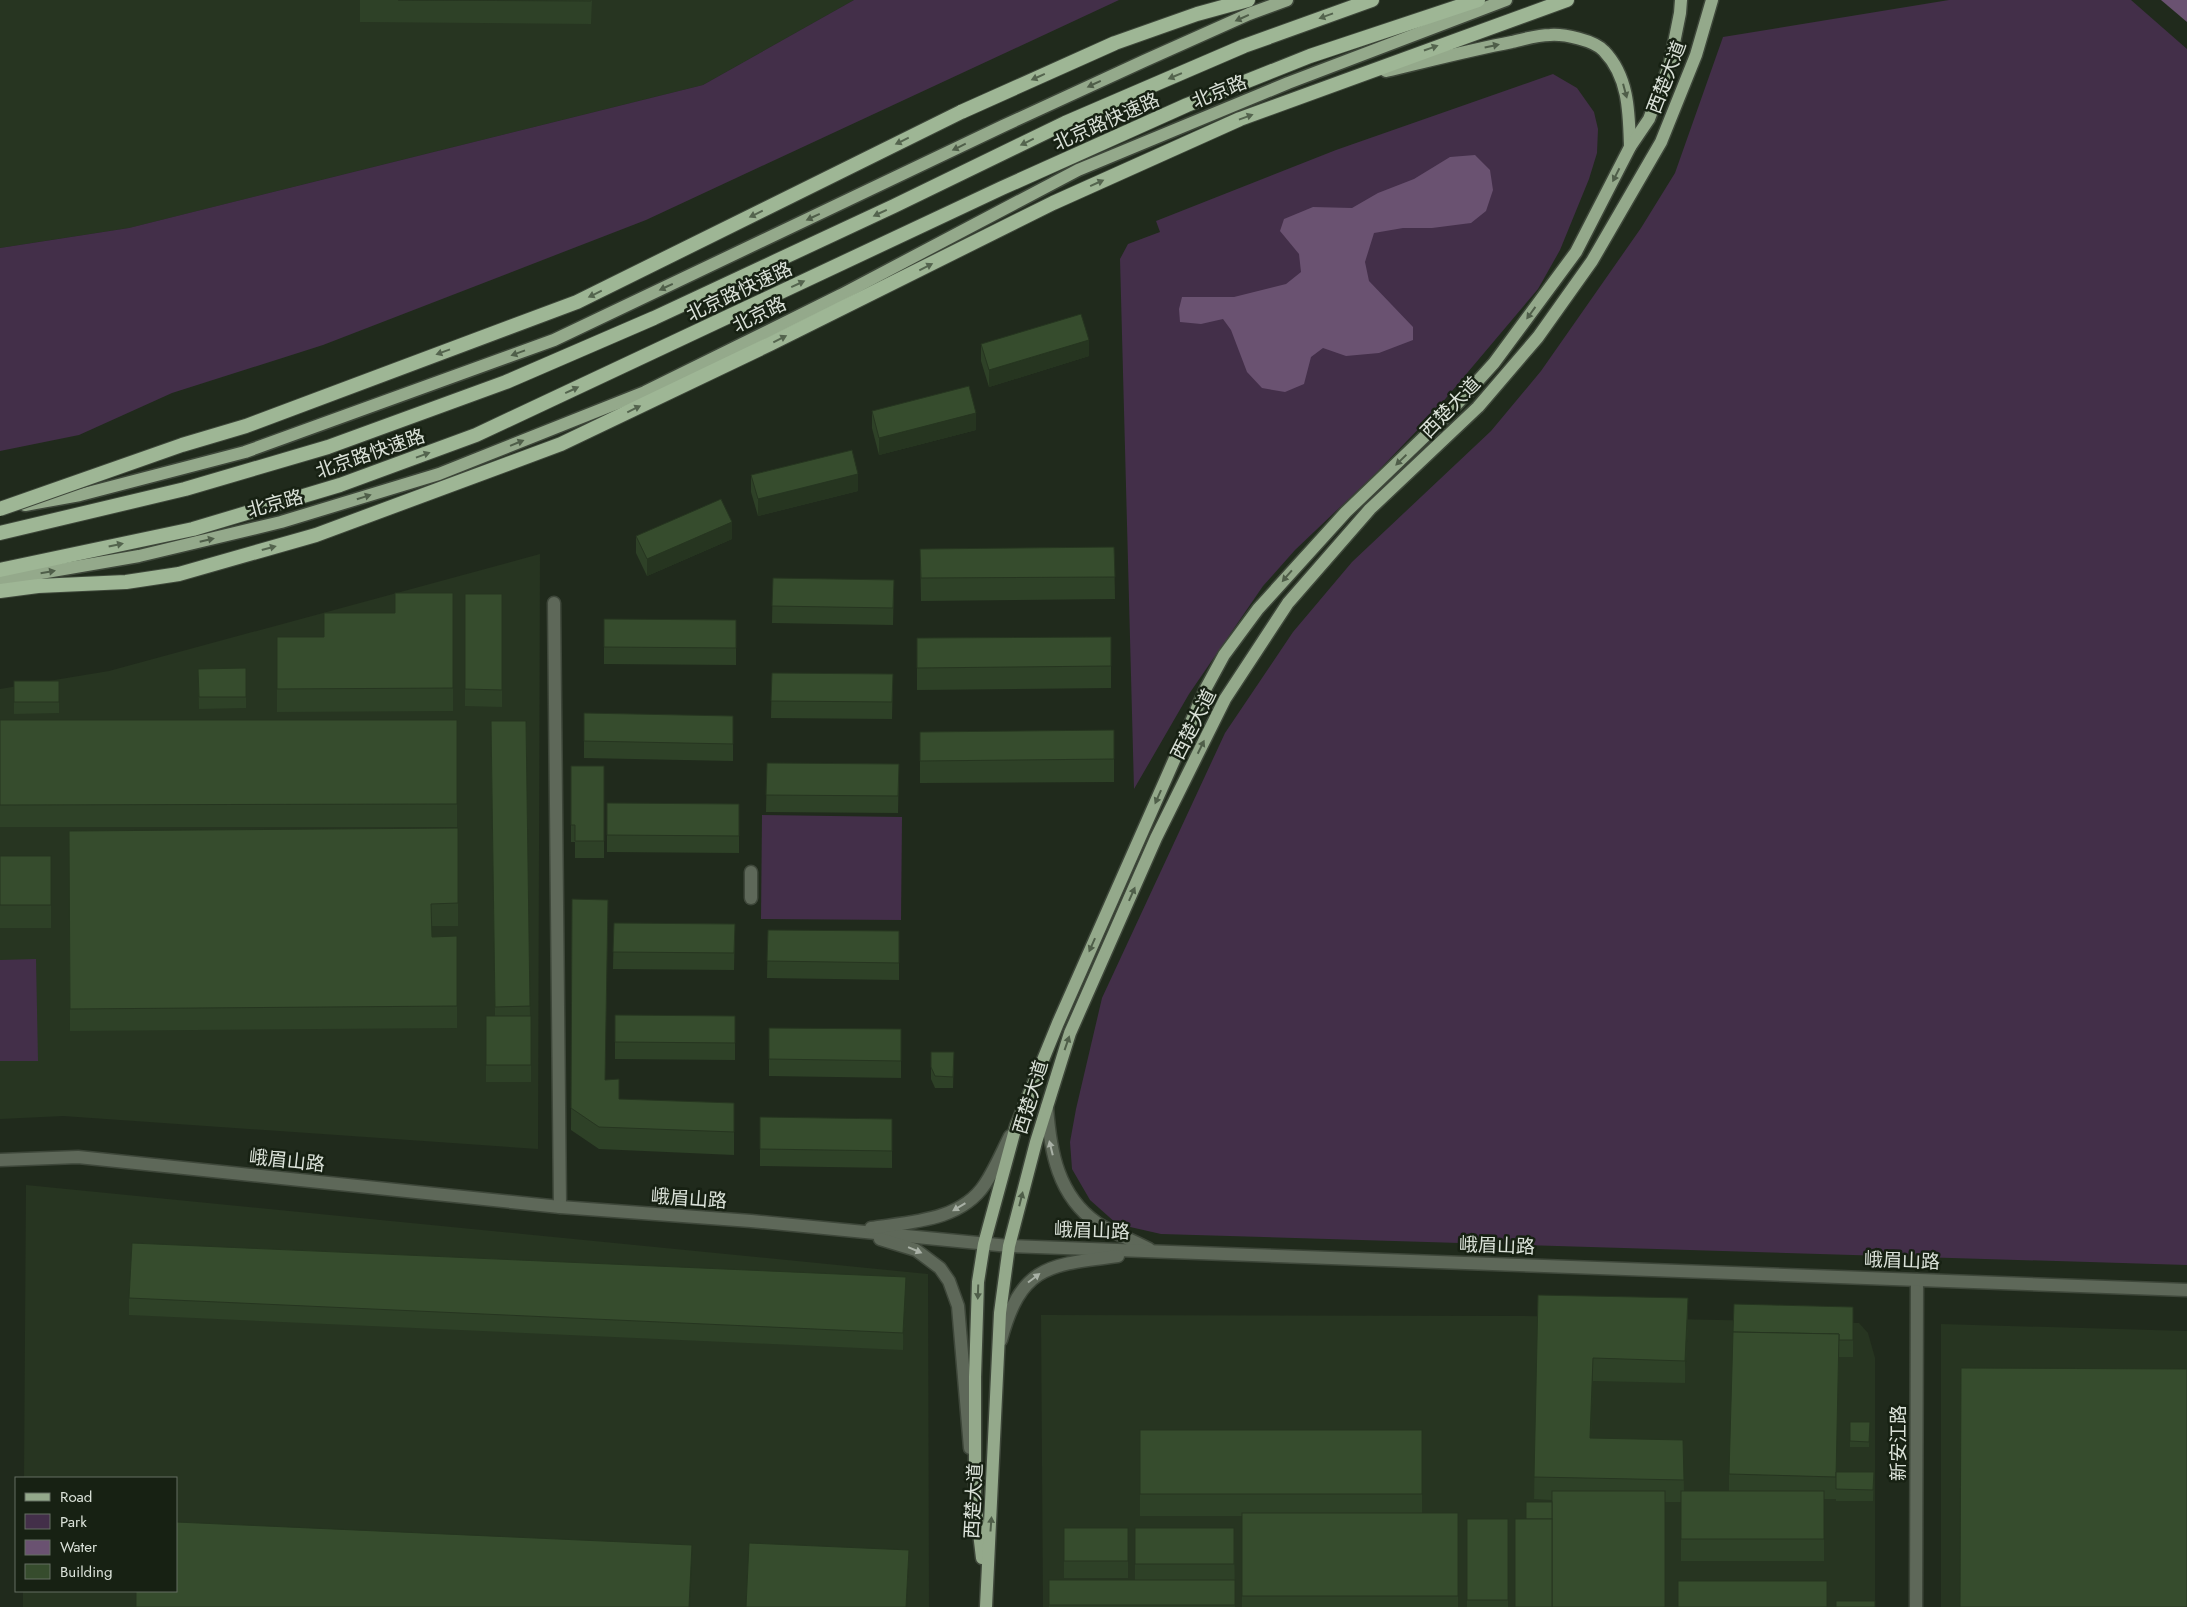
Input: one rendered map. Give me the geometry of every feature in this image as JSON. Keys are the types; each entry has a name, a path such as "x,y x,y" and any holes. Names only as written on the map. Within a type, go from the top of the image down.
{"highway":[{"name":"北京路快速路","path":"0,533 185,489 328,447 506,382 654,318 894,206 1065,123 1244,46 1372,0"},
{"name":"北京路快速路","path":"0,570 193,528 340,485 476,435 1002,188 1187,106 1310,56 1478,0"},
{"path":"0,591 38,586 126,582 179,574 316,535 561,444 770,344 1053,203 1240,119 1567,0"},
{"path":"0,509 182,445 246,426 577,302 961,112 1115,43 1244,1"}],"main road":[{"path":"0,509 80,495 246,452 554,340 1144,61 1249,14 1288,0"},
{"name":"北京路","path":"0,580 139,556 281,522 439,474 645,392 841,295 1078,170 1288,83 1506,0"},
{"name":"西楚大道","path":"986,1590 975,1500 975,1377 978,1292 984,1244 1016,1126 1058,1023 1206,688 1224,655 1258,609 1294,568 1346,512 1447,416 1494,363 1576,252 1630,147 1649,119 1670,63 1681,0"},
{"name":"西楚大道","path":"986,1607 998,1352 1003,1282 1009,1246 1047,1106 1070,1033 1156,838 1225,699 1288,603 1370,509 1478,407 1538,337 1592,261 1661,142 1696,55 1712,0"},
{"path":"1342,82 1530,38 1550,35 1578,38 1603,49 1617,68 1625,89 1629,111 1630,147"}],"street":[{"path":"554,603 560,1207"},
{"path":"751,872 751,898"},
{"path":"1047,1106 1049,1140 1057,1171 1078,1208 1098,1223 1154,1251"},
{"path":"851,1231 935,1218 950,1212 969,1200 984,1185 1016,1126"},
{"name":"峨眉山路","path":"0,1160 78,1157 560,1207 751,1221 1009,1246 2187,1290"},
{"path":"851,1231 916,1250 940,1268 949,1281 958,1306 975,1500"},
{"path":"998,1352 1008,1312 1019,1293 1031,1279 1046,1270 1070,1262 1154,1251"},
{"name":"新安江路","path":"1916,1607 1917,1280"}],"shaded area":[{"path":"0,0 854,0 703,85 129,228 0,248"},
{"path":"540,554 538,1149 63,1116 0,1119 0,689 109,671"},
{"path":"26,1185 928,1274 929,1607 23,1607 23,1592 178,1592 178,1477 24,1477"},
{"path":"1041,1315 1523,1316 1859,1323 1868,1333 1875,1358 1875,1607 1043,1607"},
{"path":"1941,1324 2187,1331 2187,1607 1941,1607"}],"green space":[{"path":"854,0 1119,0 646,220 323,345 172,393 79,435 0,451 0,248 129,228 703,85"},
{"path":"1949,0 2131,0 2187,49 2187,1265 1161,1234 1117,1224 1090,1200 1072,1169 1070,1142 1102,998 1225,733 1293,632 1352,562 1491,431 1541,371 1641,228 1675,173 1723,37"},
{"path":"1553,74 1577,88 1594,112 1598,129 1597,153 1589,179 1560,250 1538,289 1430,417 1377,472 1295,550 1263,586 1189,694 1134,789 1120,259 1128,244 1160,232 1156,221 1336,150"},
{"path":"762,815 902,817 901,920 761,919"},
{"path":"36,959 38,1061 0,1061 0,960"}],"water":[{"path":"2161,0 2187,0 2187,22"},
{"path":"1475,155 1490,170 1493,190 1486,211 1471,223 1432,228 1403,228 1374,233 1365,262 1369,281 1413,327 1413,340 1379,353 1346,356 1323,348 1311,357 1304,384 1285,392 1262,388 1247,372 1231,330 1223,319 1201,324 1180,322 1179,309 1182,297 1234,297 1286,284 1301,272 1299,254 1280,231 1284,219 1313,207 1352,208 1378,193 1414,179 1450,157"}],"building":[{"path":"398,0 591,0 591,1"},
{"path":"1081,314 1089,340 989,370 981,344"},
{"path":"969,386 976,413 879,438 872,411"},
{"path":"852,450 858,474 758,499 751,475"},
{"path":"721,499 732,522 647,559 636,536"},
{"path":"1114,547 1115,577 921,578 920,549"},
{"path":"773,578 894,580 893,608 772,606"},
{"path":"395,593 453,593 453,688 277,689 277,637 324,637 324,613 395,613"},
{"path":"465,594 502,594 502,690 465,689"},
{"path":"604,619 736,620 736,648 604,647"},
{"path":"1111,637 1111,666 917,668 917,638"},
{"path":"246,668 246,697 199,697 198,669"},
{"path":"772,673 893,674 892,702 771,701"},
{"path":"14,681 59,681 59,702 14,702"},
{"path":"584,713 733,716 733,744 584,741"},
{"path":"0,720 457,720 457,804 0,805"},
{"path":"491,721 526,721 530,1006 495,1007"},
{"path":"1114,730 1114,759 920,761 920,732"},
{"path":"767,763 899,764 898,796 766,795"},
{"path":"571,766 604,766 604,841 575,841 575,825 571,825"},
{"path":"607,803 739,804 739,836 607,835"},
{"path":"458,828 458,903 431,904 432,937 457,936 457,1006 70,1009 69,831"},
{"path":"0,856 51,856 51,905 0,905"},
{"path":"572,899 608,900 605,1080 619,1079 619,1099 734,1103 734,1132 599,1127 571,1108"},
{"path":"614,923 735,924 734,953 613,952"},
{"path":"768,930 899,931 899,963 767,961"},
{"path":"615,1015 735,1016 735,1043 615,1042"},
{"path":"486,1016 531,1016 531,1065 486,1065"},
{"path":"769,1028 901,1029 901,1061 769,1059"},
{"path":"931,1052 954,1052 953,1077 935,1076 931,1067"},
{"path":"760,1117 892,1119 892,1151 760,1149"},
{"path":"132,1243 906,1277 903,1333 129,1298"},
{"path":"1538,1295 1688,1298 1685,1361 1593,1358 1590,1438 1683,1440 1684,1480 1534,1477"},
{"path":"1734,1304 1853,1307 1853,1340 1839,1340 1839,1334 1733,1332"},
{"path":"1733,1332 1839,1334 1836,1477 1729,1474"},
{"path":"1961,1368 2187,1369 2187,1607 1960,1607"},
{"path":"1850,1422 1870,1422 1869,1442 1850,1441"},
{"path":"1140,1430 1422,1430 1422,1494 1140,1494"},
{"path":"1836,1472 1874,1472 1873,1490 1836,1489"},
{"path":"1552,1491 1665,1491 1665,1607 1552,1607"},
{"path":"1681,1491 1824,1491 1824,1539 1681,1539"},
{"path":"1526,1502 1552,1502 1552,1519 1526,1519"},
{"path":"1242,1513 1458,1513 1458,1596 1242,1596"},
{"path":"1467,1519 1508,1519 1508,1600 1467,1600"},
{"path":"1515,1519 1552,1519 1552,1607 1515,1607"},
{"path":"178,1522 692,1545 689,1607 136,1607 136,1592 178,1592"},
{"path":"1064,1528 1128,1528 1128,1561 1064,1561"},
{"path":"1135,1528 1234,1528 1234,1564 1135,1564"},
{"path":"749,1543 909,1550 906,1607 746,1607"},
{"path":"1049,1580 1235,1580 1235,1605 1049,1605"},
{"path":"1678,1581 1827,1581 1827,1607 1678,1607"},
{"path":"1836,1601 1875,1601 1875,1607 1836,1607"}]}
